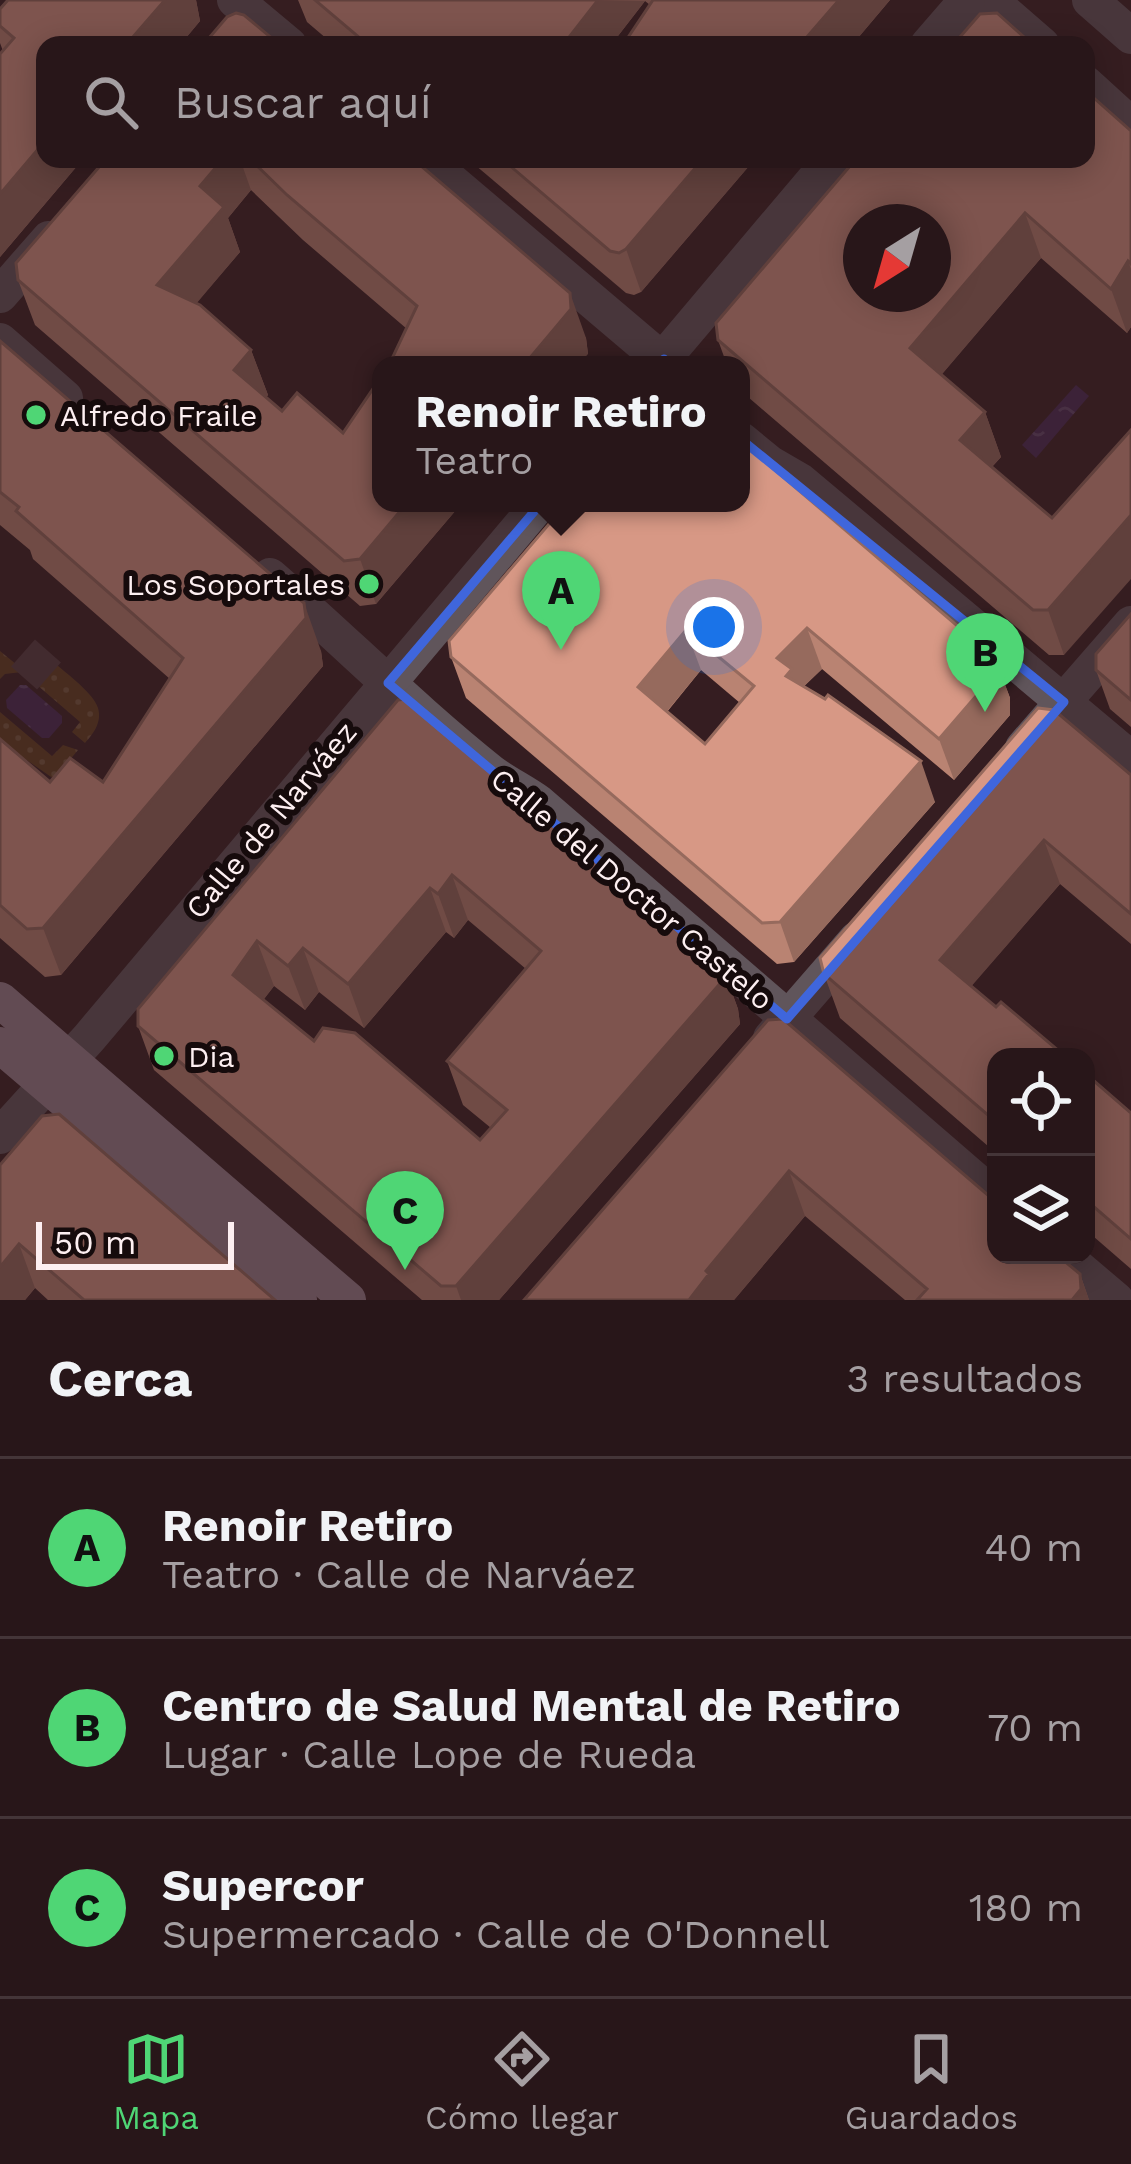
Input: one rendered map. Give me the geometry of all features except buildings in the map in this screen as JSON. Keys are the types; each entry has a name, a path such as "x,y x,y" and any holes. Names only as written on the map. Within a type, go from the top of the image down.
{"main road":[{"path":"0,1000 57,1071 299,1300"},
{"path":"0,1045 57,1071 348,1300"}],"street":[{"path":"936,36 967,0"},
{"path":"990,0 1032,36"},
{"path":"1090,0 1131,36"},
{"path":"243,10 277,36"},
{"path":"1095,93 1131,125"},
{"path":"436,168 655,356"},
{"path":"669,356 825,168"},
{"path":"0,296 74,210"},
{"path":"0,341 98,428"},
{"path":"750,447 800,481 1131,759"},
{"name":"Calle de Narváez","path":"0,1136 532,512"},
{"name":"Calle del Doctor Castelo","path":"241,551 497,777 539,803 987,1190"},
{"path":"994,782 1131,624"},
{"path":"755,1057 872,922"},
{"path":"1073,1264 1115,1300"}],"highlighted area":[{"path":"664,359 694,401 1064,702 787,1019 388,683"}],"shaded area":[{"path":"33,646 95,701 98,723 85,743 72,732 80,722 22,672 0,679 0,651 17,665"},
{"path":"0,712 52,756 63,745 78,750 54,779 0,738"}],"water":[{"path":"1076,385 1089,396 1036,458 1022,445"},
{"path":"20,685 62,716 49,738 42,738 7,708 6,700"}],"tunnel":[{"path":"23,653 49,676"}],"place":[{"name":"Alfredo Fraile","path":"36,415"},
{"name":"Los Soportales","path":"369,584"},
{"name":"Renoir Retiro","path":"561,650"},
{"name":"Centro de Salud Mental de Retiro","path":"985,712"},
{"name":"Dia","path":"164,1056"},
{"name":"Supercor","path":"405,1270"}]}
